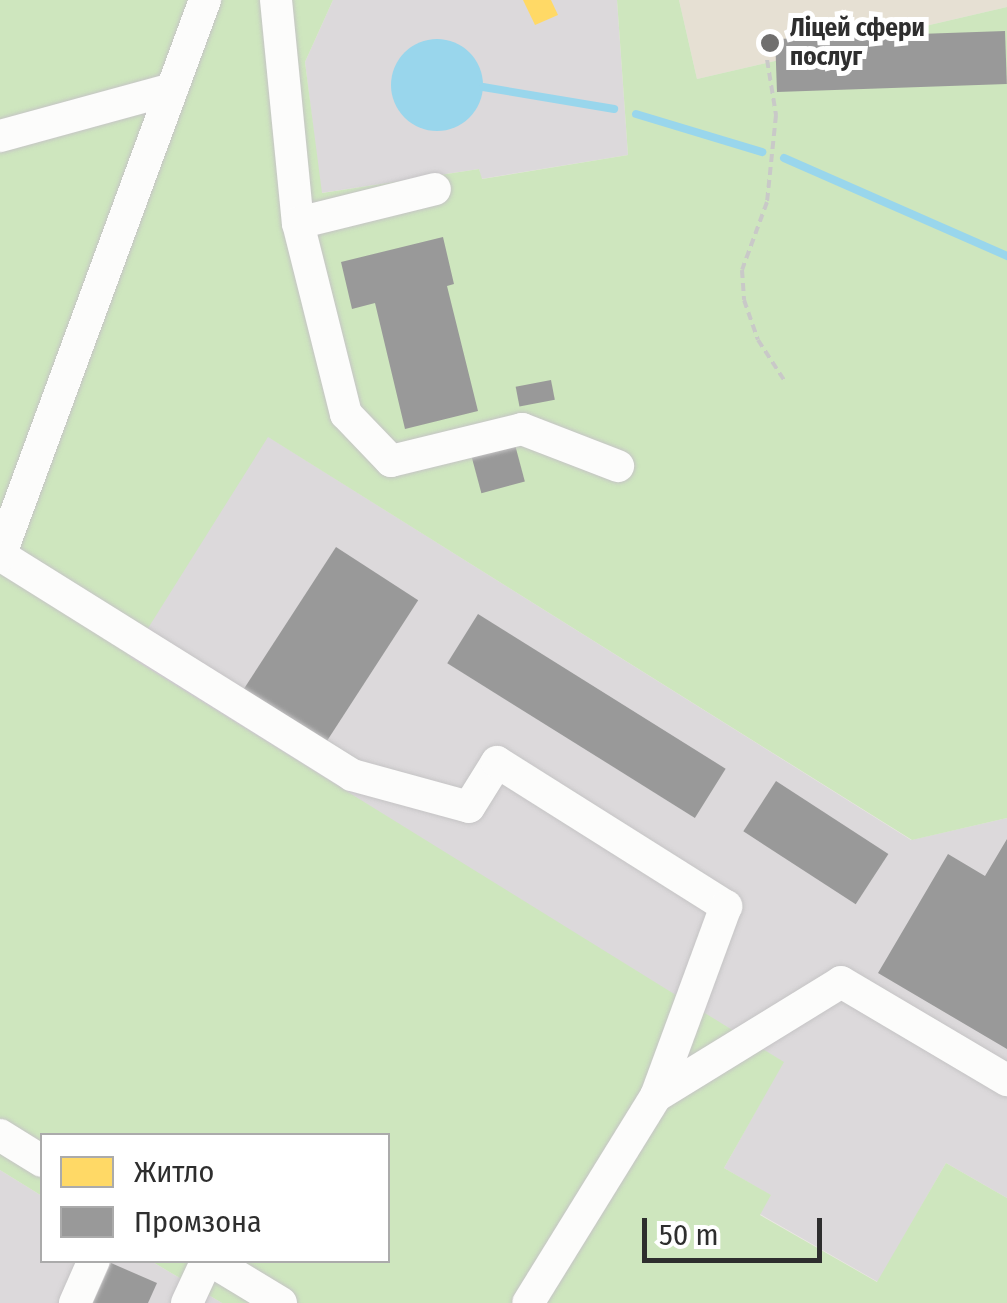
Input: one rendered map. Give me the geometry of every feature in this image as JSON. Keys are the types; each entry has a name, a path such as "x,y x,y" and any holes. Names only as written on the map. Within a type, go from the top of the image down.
{"street":[{"path":"276,0 298,223 346,414 391,462 522,430 618,466"},
{"path":"206,8 172,89 0,556 352,776 469,807 497,762 726,906 656,1096 528,1303"},
{"path":"0,136 172,89"},
{"path":"298,223 435,190"},
{"path":"656,1096 840,982 1007,1080"},
{"path":"0,1135 40,1159"},
{"path":"75,1303 93,1263"},
{"path":"187,1303 207,1263"},
{"path":"213,1263 281,1303"}],"path":[{"path":"765,47 776,115 767,202 742,270 758,340 786,383"}],"shaded area":[{"path":"333,0 617,0 628,155 481,179 479,169 321,193 305,62"},
{"name":"Ліцей сфери послуг","path":"679,0 1007,0 1007,7 697,79"},
{"path":"267,436 911,840 1007,818 1007,1198 946,1163 878,1282 760,1214 770,1195 724,1168 783,1062 129,657"},
{"path":"0,1170 40,1195 40,1263 154,1263 222,1303 0,1303"}],"green space":[{"path":"0,0 333,0 305,62 322,193 479,169 482,179 628,155 617,0 679,0 697,79 1007,7 1007,818 912,840 268,437 130,657 784,1062 724,1168 771,1195 760,1215 877,1282 946,1163 1007,1198 1007,1303 222,1303 154,1263 390,1263 390,1133 40,1133 40,1195 0,1170"}],"water":[{"path":"437,39 463,47 475,59 483,85 475,111 463,123 437,131 411,123 399,111 391,85 399,59 411,47"}],"building: Житло":[{"path":"523,0 551,0 558,15 535,25"}],"building: Промзона":[{"path":"1005,31 1007,84 777,92 775,39"},
{"path":"443,237 454,284 447,286 478,411 405,429 375,303 352,309 341,262"},
{"path":"551,380 555,400 519,407 516,387"},
{"path":"514,441 525,482 481,493 471,453"},
{"path":"336,547 418,600 321,750 239,696"},
{"path":"478,614 726,769 695,818 447,663"},
{"path":"776,781 888,854 856,904 743,831"},
{"path":"1007,839 1007,1049 878,973 948,854 985,876"},
{"path":"111,1263 157,1283 148,1303 93,1303"}],"waterway":[{"path":"483,87 614,109"},
{"path":"636,114 762,152"},
{"path":"784,158 1007,256"}],"place":[{"name":"Ліцей сфери послуг","path":"770,43"}]}
